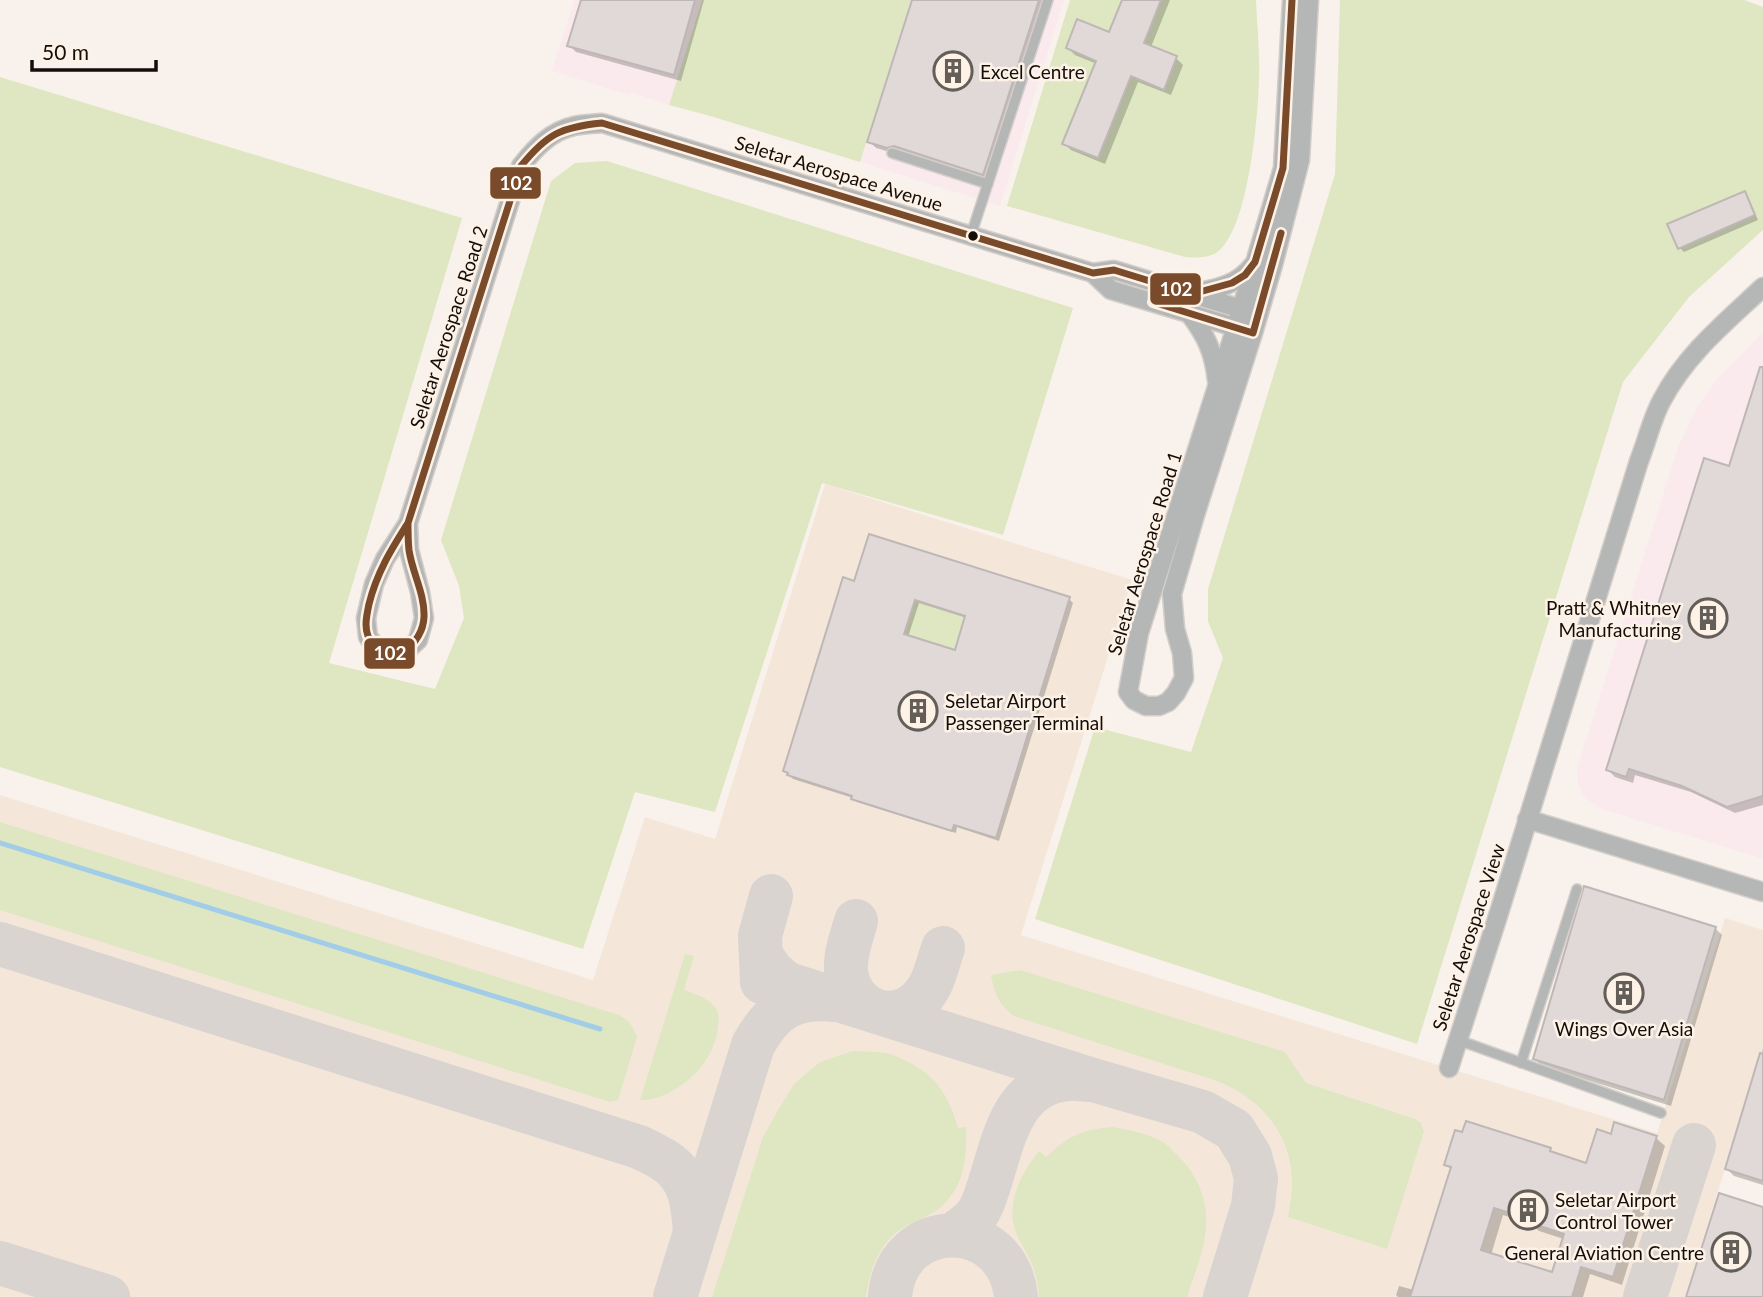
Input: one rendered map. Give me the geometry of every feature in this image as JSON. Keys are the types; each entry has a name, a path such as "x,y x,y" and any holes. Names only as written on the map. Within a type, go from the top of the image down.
{"street":[{"name":"Seletar Aerospace Road 1","path":"1250,311 1255,262 1283,168 1292,0"},
{"name":"Seletar Aerospace Road 1","path":"1245,330 1218,385 1187,512 1172,594 1184,678 1168,702 1158,706 1146,706 1134,700 1128,692 1139,634 1187,512 1300,160 1310,0"},
{"name":"Seletar Aerospace Avenue","path":"572,126 602,123 1093,273 1114,270 1250,311"},
{"name":"Seletar Aerospace Road 2","path":"408,523 409,550 424,618 418,640 407,650 390,654 378,649 368,637 366,618 374,584 385,559 408,523 521,166 533,150 549,136 572,126"},
{"path":"1192,293 1232,283 1245,275 1255,262"},
{"name":"Seletar Aerospace Avenue","path":"1093,273 1111,290 1245,330"},
{"name":"Seletar Aerospace View","path":"1449,1068 1639,461 1661,401 1686,362 1763,287"},
{"path":"1188,312 1210,346 1218,385"},
{"path":"1527,819 1763,892"}],"lane":[{"path":"971,235 1048,0"},
{"path":"892,153 988,184"},
{"path":"1521,1063 1577,889"},
{"path":"1458,1040 1661,1113"}],"shaded area":[{"path":"574,0 702,0 669,105 552,71"},
{"name":"Excel Centre","path":"911,0 1064,0 1000,206 860,162"},
{"name":"Pratt & Whitney Manufacturing","path":"1763,332 1763,859 1602,809 1586,799 1581,792 1577,769 1678,447 1697,407 1718,378"},
{"path":"825,484 1132,580 1021,935 1657,1133 1725,918 1763,930 1763,1047 1685,1297 0,1297 0,795 593,980 645,817 715,839"}],"green space":[{"path":"702,0 911,0 860,162 669,105"},
{"path":"1070,0 1256,0 1259,80 1249,173 1236,223 1227,241 1216,253 1185,257 1007,206"},
{"path":"1340,0 1744,0 1763,7 1763,230 1689,297 1623,382 1417,1044 1035,919 1095,727 1191,752 1223,658 1208,621 1208,589 1335,174"},
{"path":"0,77 462,218 329,663 435,689 464,618 459,586 441,540 551,181 575,163 607,161 1073,308 1003,535 822,483 715,812 635,792 583,949 0,767"},
{"path":"915,600 965,616 955,650 904,634"},
{"path":"0,822 619,1015 630,1024 637,1037 618,1100 610,1102 0,910"},
{"path":"685,954 694,956 684,990 706,999 717,1010 719,1020 716,1038 705,1061 688,1080 656,1098 640,1100"},
{"path":"1020,970 1285,1052 1306,1083 1421,1123 1424,1131 1387,1249 1288,1217 1292,1178 1285,1145 1268,1117 1244,1095 1214,1080 1014,1016 998,998 991,975"},
{"path":"853,1051 882,1052 896,1056 926,1073 940,1088 958,1128 966,1127 964,1166 955,1189 939,1208 891,1237 873,1268 866,1297 712,1297 763,1137 778,1110 794,1084 820,1062"},
{"path":"1113,1127 1143,1134 1165,1144 1191,1171 1200,1188 1205,1208 1205,1237 1187,1297 1039,1297 1034,1269 1017,1235 1012,1216 1018,1186 1039,1151 1046,1157 1077,1135"}],"building":[{"path":"581,0 695,0 674,75 567,46"},
{"name":"Excel Centre","path":"912,0 1039,0 983,175 894,146 887,148 867,142"},
{"path":"1122,0 1161,0 1144,43 1177,56 1164,90 1131,76 1098,158 1062,144 1096,61 1066,48 1077,19 1109,32"},
{"path":"1745,191 1755,215 1678,249 1667,224"},
{"name":"Pratt & Whitney Manufacturing","path":"1760,367 1763,367 1763,796 1727,807 1682,786 1629,769 1626,777 1606,770 1704,458 1729,466"},
{"name":"Seletar Airport Passenger Terminal","path":"869,534 1070,597 996,838 954,825 952,831 851,799 852,796 787,775 788,773 783,771 843,577 854,581","holes":["915,600 965,616 955,650 904,634"]},
{"name":"Wings Over Asia","path":"1584,886 1716,927 1664,1100 1533,1059"},
{"path":"1760,1053 1763,1054 1763,1181 1725,1169"},
{"name":"Seletar Airport Control Tower","path":"1466,1121 1551,1148 1550,1151 1586,1163 1597,1129 1611,1134 1614,1122 1657,1136 1613,1277 1581,1267 1572,1297 1410,1297 1451,1167 1444,1165 1455,1130 1462,1132","holes":["1494,1208 1529,1219 1528,1222 1564,1234 1552,1272 1481,1250"]},
{"name":"General Aviation Centre","path":"1719,1193 1763,1207 1763,1297 1686,1297"}],"waterway":[{"path":"0,843 600,1029"}],"taxiway":[{"path":"762,982 760,936 771,896"},
{"path":"856,921 846,969 855,995 863,1004 874,1010 898,1012 921,998 932,981 943,948"},
{"path":"0,944 639,1147 664,1160 680,1175 689,1192 695,1233"},
{"path":"761,954 772,971 788,984 1203,1112 1234,1130 1250,1156 1256,1178 1253,1206 1225,1297"},
{"path":"675,1297 753,1045 768,1022 786,1008 807,1000 835,1000"},
{"path":"952,1235 969,1223 979,1210 1007,1130 1023,1101 1035,1090 1050,1083 1071,1079 1090,1080"},
{"path":"1645,1297 1694,1145"},
{"path":"890,1297 897,1270 911,1251 930,1239 952,1236 974,1239 994,1251 1009,1270 1016,1297"},
{"path":"0,1263 108,1297"}],"transit line":[{"name":"102","path":"408,523 521,166 547,139 565,130 602,123 1093,273 1114,270 1192,294 1232,283 1245,275 1255,262 1283,168 1292,0"},
{"name":"102","path":"1153,302 1253,333 1281,233"},
{"name":"102","path":"408,523 409,550 424,617 419,636 413,643 398,653 390,654 382,651 368,637 367,616 380,571 408,523"}],"place":[{"name":"Excel Centre","path":"953,71"},
{"name":"Pratt & Whitney Manufacturing","path":"1708,618"},
{"name":"Seletar Airport Passenger Terminal","path":"918,711"},
{"name":"Wings Over Asia","path":"1624,993"},
{"name":"Seletar Airport Control Tower","path":"1528,1210"},
{"name":"General Aviation Centre","path":"1731,1252"}]}
